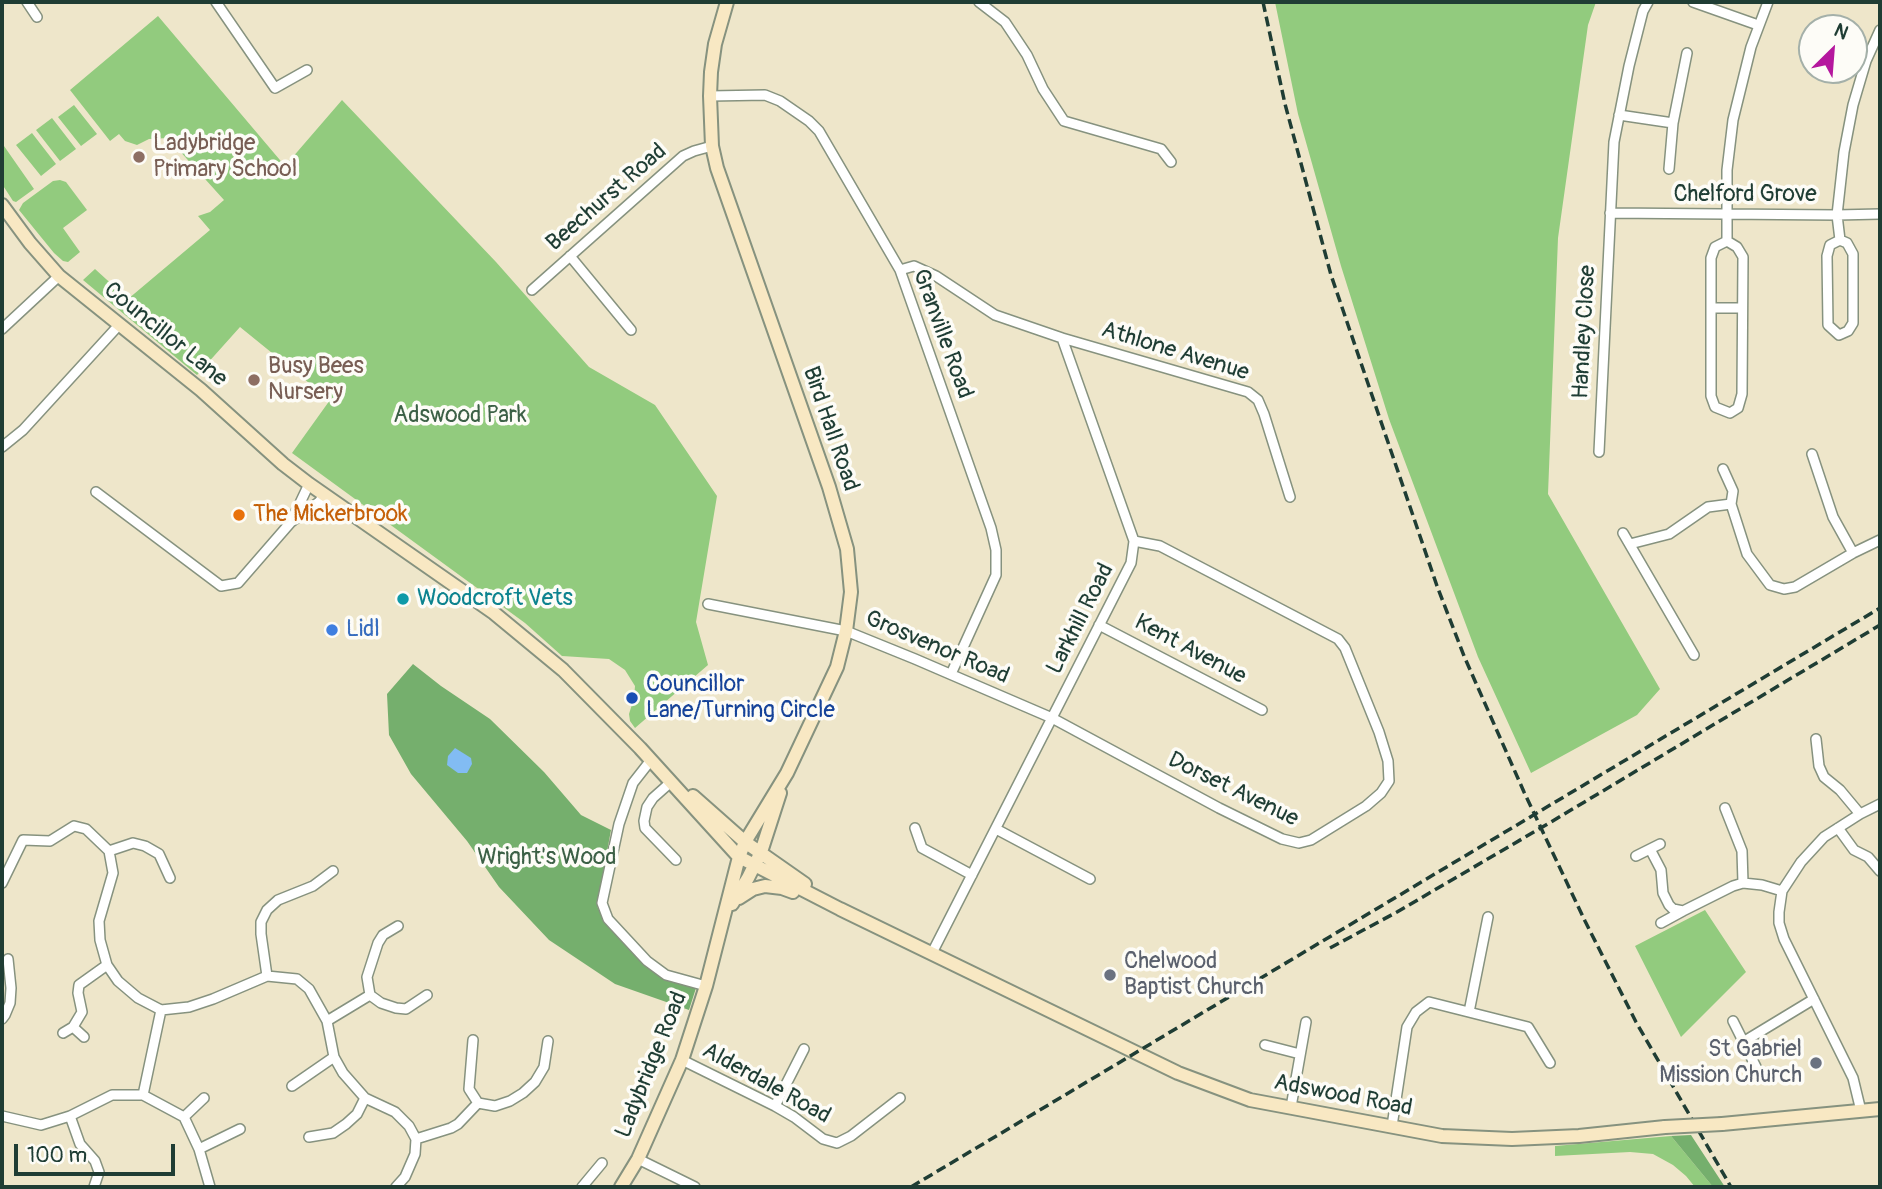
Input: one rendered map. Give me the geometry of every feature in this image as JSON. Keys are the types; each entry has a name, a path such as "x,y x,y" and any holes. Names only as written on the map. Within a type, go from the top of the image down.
{"street":[{"path":"27,2 37,17"},
{"path":"216,2 275,88 307,70"},
{"name":"Bird Hall Road","path":"727,2 715,44 711,72 712,146 716,168 829,487 847,550 851,592 837,667 787,773 745,842"},
{"path":"979,2 1005,22 1064,121 1161,149 1171,162"},
{"name":"Handley Close","path":"1598,452 1614,142 1632,55 1643,11 1648,2"},
{"path":"1693,2 1758,25"},
{"path":"1727,241 1727,170 1733,120 1751,47 1768,2"},
{"path":"1840,240 1836,215 1844,152 1853,105 1866,61 1880,30"},
{"path":"1669,169 1673,123 1687,53"},
{"name":"Granville Road","path":"710,96 765,95 809,121 819,131 900,270 991,528 996,550 996,575 951,674"},
{"path":"1619,115 1673,123"},
{"name":"Beechurst Road","path":"532,290 683,156 712,146"},
{"name":"Councillor Lane","path":"2,205 59,276 201,390 283,464 494,613 563,670 640,748 739,857"},
{"name":"Chelford Grove","path":"1610,213 1880,214"},
{"path":"1840,240 1847,243 1853,254 1853,323 1848,331 1839,335 1828,325 1827,256 1830,245 1840,240"},
{"path":"1727,241 1737,247 1743,257 1742,394 1738,408 1730,413 1715,407 1711,397 1711,258 1716,247 1727,241"},
{"path":"570,256 631,330"},
{"path":"900,270 914,267 925,271 995,315 1062,338"},
{"path":"2,329 59,276"},
{"path":"1711,308 1742,308"},
{"path":"2,447 23,430 119,326"},
{"name":"Athlone Avenue","path":"1062,338 1248,392 1258,400 1264,414 1290,497"},
{"name":"Larkhill Road","path":"932,953 1131,563 1134,541 1062,338"},
{"path":"1812,454 1833,517 1853,553"},
{"path":"1723,469 1733,491 1731,504 1747,554 1770,585 1784,589 1795,587 1880,540"},
{"path":"291,522 309,484"},
{"path":"96,492 221,586 239,583 291,522 319,502 324,495"},
{"path":"1630,544 1669,534 1708,507 1731,504"},
{"path":"1623,533 1694,655"},
{"name":"Dorset Avenue","path":"1052,718 1230,813 1282,839 1299,843 1311,840 1366,806 1381,793 1389,780 1388,761 1379,732 1345,648 1338,639 1160,546 1134,541"},
{"name":"Grosvenor Road","path":"708,604 845,631 1052,718"},
{"name":"Kent Avenue","path":"1099,625 1262,710"},
{"path":"1816,739 1819,766 1824,777 1840,790 1860,814"},
{"name":"Councillor Lane","path":"640,748 745,842"},
{"path":"651,760 634,783 619,824 602,903 608,919 647,961 666,975 706,986"},
{"name":"Bird Hall Road","path":"761,852 787,773"},
{"path":"671,782 653,798 647,807 644,821 645,828 676,860"},
{"path":"1861,1111 1853,1078 1784,939 1779,923 1782,891 1801,862 1824,837 1880,804"},
{"path":"1725,808 1742,851 1744,883"},
{"path":"2,883 23,840 50,841 74,826 86,829 109,851 113,873 99,921 100,940 107,965 118,981 138,998 161,1010 189,1007 267,976 296,979 309,989 327,1021 334,1057 343,1073 365,1098 395,1112 409,1126 416,1139 415,1154 405,1177 396,1187"},
{"path":"915,828 922,848 972,875"},
{"path":"1838,828 1854,850 1868,858 1880,871"},
{"path":"996,829 1090,879"},
{"name":"Adswood Road","path":"745,842 840,909"},
{"name":"Ladybridge Road","path":"621,1187 638,1159 682,1060 706,986 745,842"},
{"path":"109,851 133,843 145,846 159,854 170,878"},
{"path":"1636,856 1661,844"},
{"path":"1650,849 1661,870 1662,893 1669,905 1683,911"},
{"name":"Ladybridge Road","path":"725,915 761,852"},
{"name":"Adswood Road","path":"739,857 1178,1073 1251,1100 1442,1136 1501,1140 1579,1136 1880,1109"},
{"path":"267,976 261,934 261,922 267,910 278,900 313,886 332,871"},
{"path":"1661,923 1744,883 1782,891"},
{"name":"Adswood Road","path":"725,915 742,895 765,886 782,888 840,909"},
{"path":"1469,1012 1488,916"},
{"path":"398,926 383,935 378,943 367,977 370,995 381,1003 406,1009 427,995"},
{"path":"2,1019 9,1003 11,988 8,959"},
{"path":"62,1034 74,1027 82,1013 79,985 107,965"},
{"path":"327,1021 370,995"},
{"path":"1743,1042 1814,999"},
{"path":"1392,1126 1407,1027 1416,1012 1429,1002 1528,1027 1550,1063"},
{"path":"143,1095 161,1010"},
{"path":"1733,1021 1756,1067"},
{"path":"1291,1107 1307,1022"},
{"path":"74,1027 84,1037"},
{"path":"473,1040 469,1088 478,1103 495,1106 510,1101 534,1082 544,1067 548,1041"},
{"path":"1265,1045 1300,1054"},
{"path":"775,1106 804,1049"},
{"path":"292,1086 334,1057"},
{"name":"Alderdale Road","path":"682,1060 775,1106 823,1139 837,1143 851,1136 900,1098"},
{"path":"2,1116 41,1125 70,1116 112,1096 143,1095 184,1117 199,1149 211,1187"},
{"path":"184,1117 204,1098"},
{"path":"309,1138 333,1133 346,1125 357,1114 365,1098"},
{"path":"416,1139 458,1124 478,1103"},
{"path":"70,1116 80,1144 95,1161 99,1172 94,1187"},
{"path":"199,1149 240,1129"},
{"path":"638,1159 695,1187"},
{"path":"582,1187 602,1163"}],"green space":[{"path":"1275,2 1596,2 1588,25 1558,238 1548,494 1660,689 1637,715 1531,773 1478,657 1389,419 1341,266 1298,114"},
{"name":"Adswood Park","path":"158,16 285,166 342,100 496,262 589,367 655,405 717,496 696,622 708,665 635,728 629,714 635,686 625,670 609,659 562,656 525,623 292,453 330,400 240,327 197,375 83,280 95,269 128,299 210,230 198,216 210,212 224,200 168,138 149,139 137,145 125,141 119,134 110,141 70,90"},
{"path":"74,105 97,134 81,146 58,117"},
{"path":"52,118 76,149 60,161 36,130"},
{"path":"32,133 56,164 41,176 16,145"},
{"path":"4,146 34,189 16,202 2,184"},
{"path":"53,181 66,182 87,210 63,228 80,252 68,262 54,253 19,210 23,203"},
{"name":"Wright's Wood","path":"413,664 490,719 544,772 581,815 611,830 597,906 605,922 645,966 665,980 696,988 689,1010 615,984 549,940 499,887 467,841 411,774 389,735 387,694"},
{"path":"1705,910 1746,972 1681,1037 1635,946"},
{"path":"1691,1135 1725,1187 1713,1187 1671,1136"},
{"path":"1671,1136 1713,1187 1695,1187 1673,1165 1653,1154 1630,1152 1555,1156 1555,1146"}],"water":[{"path":"455,748 471,758 472,764 467,773 458,773 447,765 448,756"}],"railway":[{"path":"1263,2 1285,104 1331,275 1437,586 1464,656 1585,921 1636,1022 1731,1187"},
{"path":"911,1187 1880,608"},
{"path":"1330,948 1551,822 1880,625"}],"place":[{"name":"Ladybridge Primary School","path":"139,157"},
{"name":"Busy Bees Nursery","path":"254,380"},
{"name":"The Mickerbrook","path":"239,515"},
{"name":"Woodcroft Vets","path":"403,599"},
{"name":"Lidl","path":"332,630"},
{"name":"Councillor Lane/Turning Circle","path":"632,698"},
{"name":"Chelwood Baptist Church","path":"1110,975"},
{"name":"St Gabriel Mission Church","path":"1816,1063"}]}
